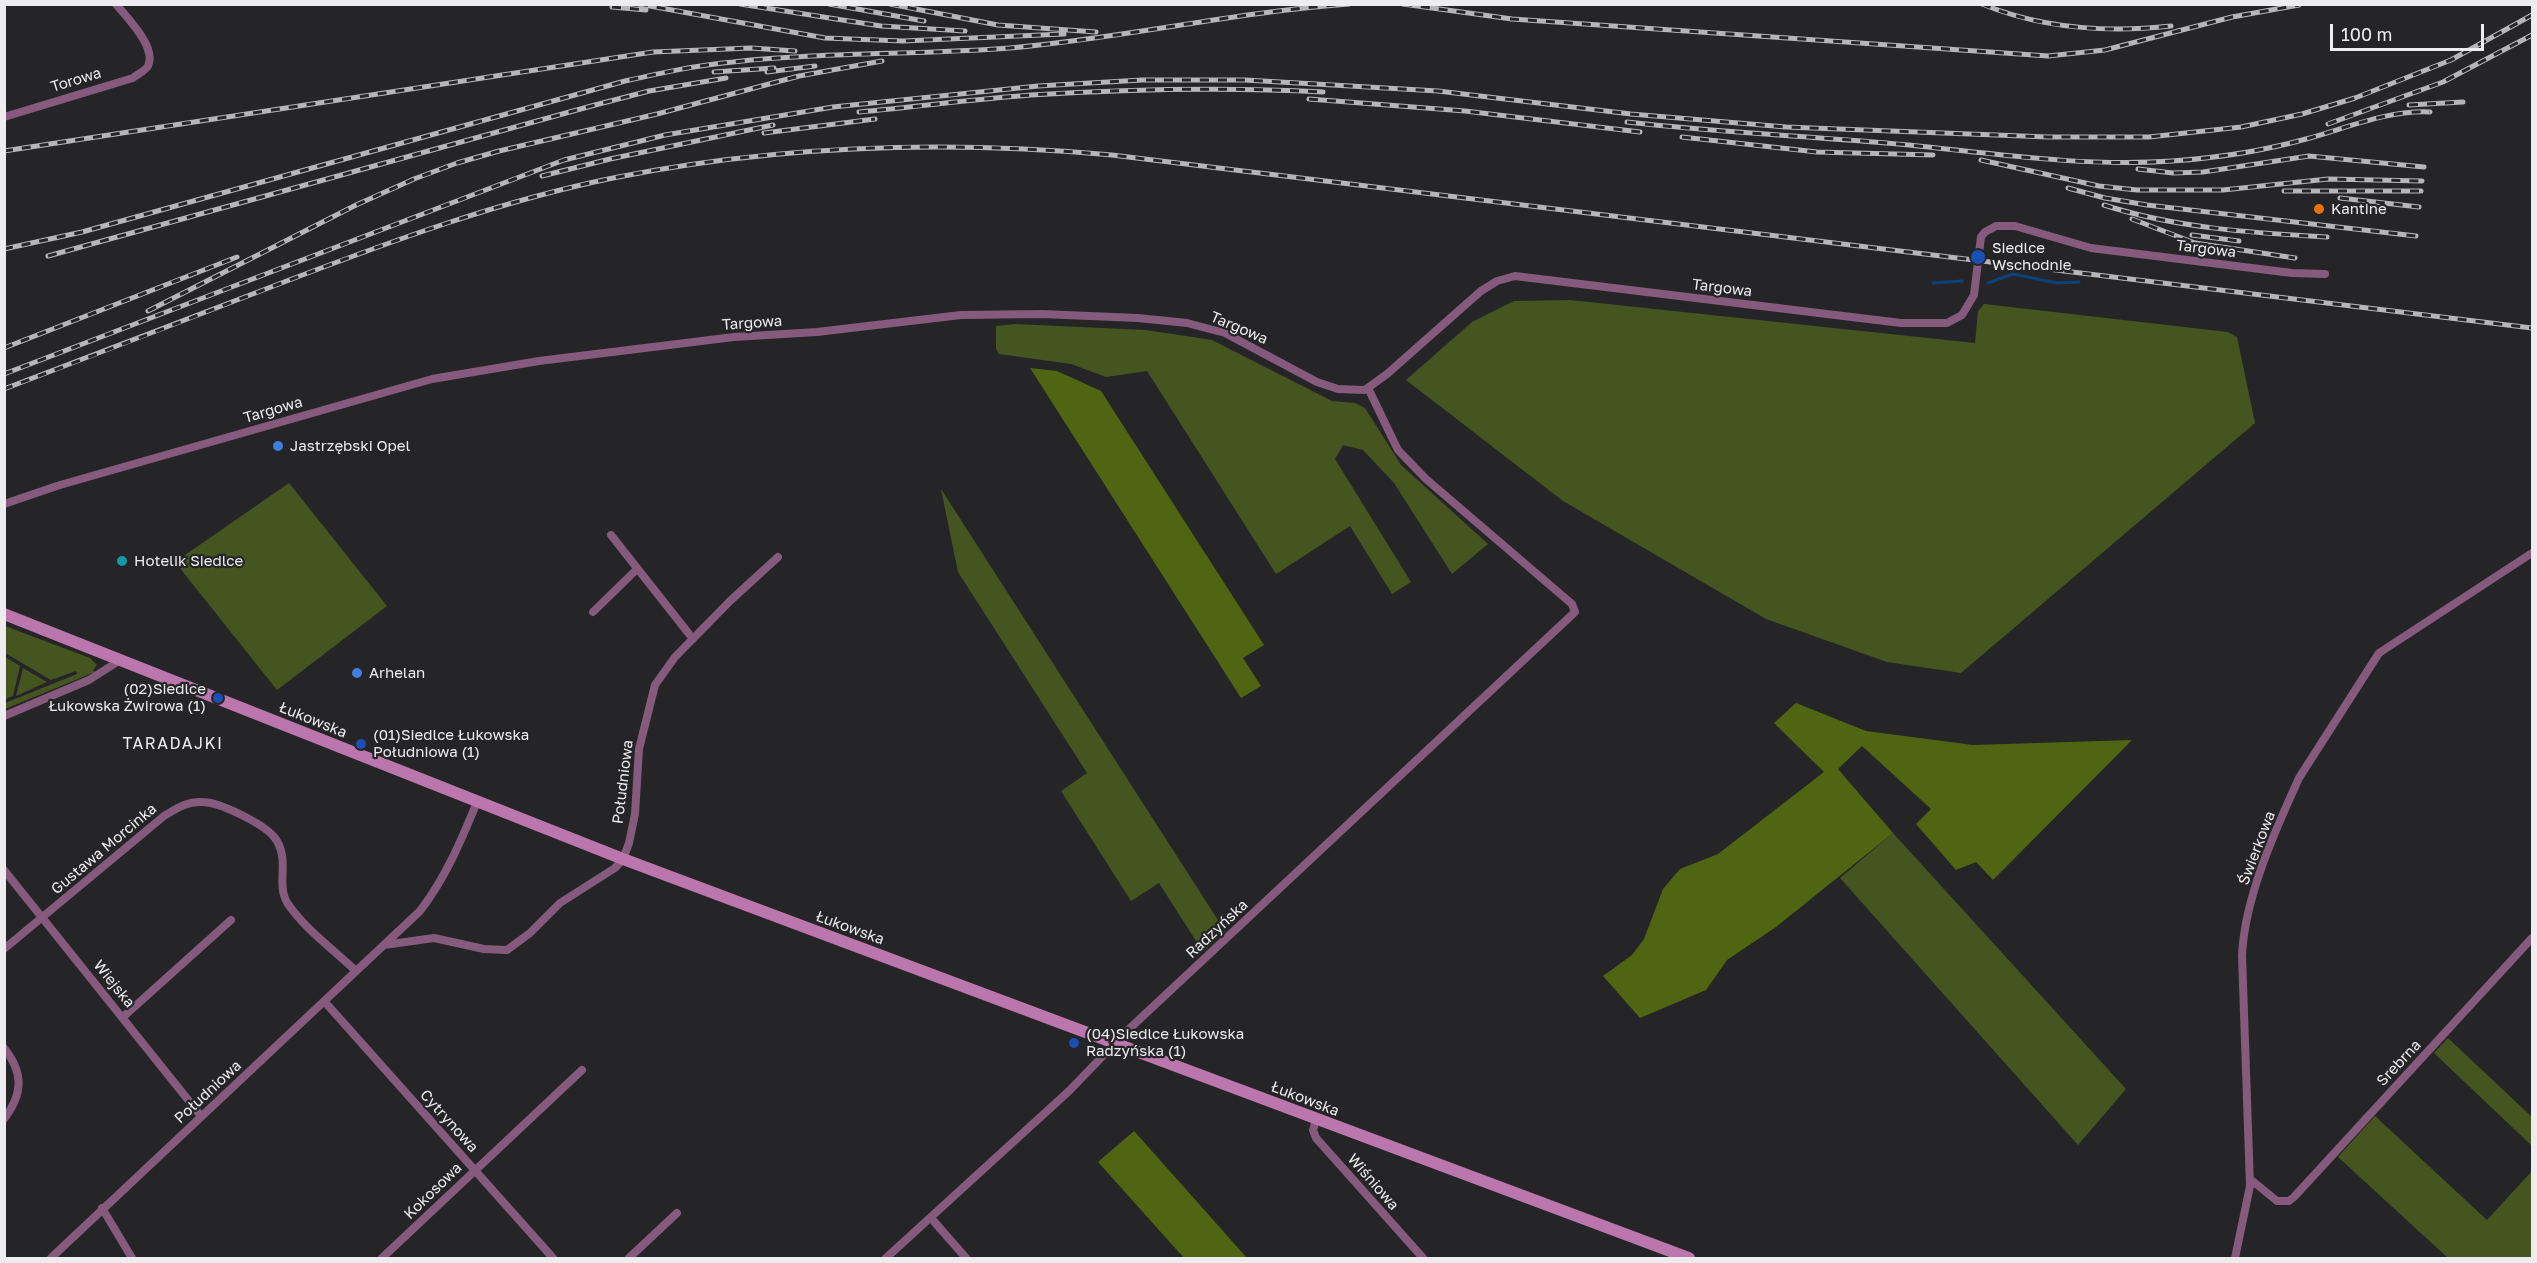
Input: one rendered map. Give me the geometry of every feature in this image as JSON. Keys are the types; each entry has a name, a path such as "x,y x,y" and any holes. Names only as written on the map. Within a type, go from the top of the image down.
{"main road":[{"name":"Łukowska","path":"4,614 623,858 1316,1120 1689,1258"}],"street":[{"name":"Torowa","path":"4,117 133,78 143,71 149,61 149,51 116,4"},
{"name":"Targowa","path":"4,504 71,481 432,379 539,361 723,338 817,332 961,315 1042,314 1187,322 1225,333 1317,382 1350,391 1368,388 1481,291 1497,281 1515,276 1901,323 1947,323 1962,315 1971,303 1981,237 1990,228 2002,225 2016,226 2091,248 2292,273 2325,274"},
{"name":"Radzyńska","path":"886,1258 1069,1091 1116,1043 1575,612 1572,604 1426,479 1398,450 1368,388"},
{"path":"611,535 636,570 693,639"},
{"name":"Świerkowa","path":"2235,1258 2250,1179 2242,955 2244,934 2255,888 2299,777 2379,653 2532,553"},
{"name":"Południowa","path":"384,945 434,938 484,949 507,950 530,933 560,903 607,875 623,858 629,843 635,813 639,749 652,695 666,669 693,639 778,557"},
{"path":"593,612 636,570"},
{"path":"4,716 89,680 122,659"},
{"name":"Gustawa Morcinka","path":"4,949 164,816 183,805 201,802 220,806 264,828 275,838 282,855 282,883 286,901 297,915 356,971"},
{"name":"Południowa","path":"51,1258 420,911 445,876 477,802"},
{"name":"Wiejska","path":"4,870 201,1116"},
{"path":"123,1017 231,920"},
{"name":"Srebrna","path":"2250,1179 2272,1198 2283,1202 2294,1197 2532,938"},
{"name":"Cytrynowa","path":"324,1001 554,1258"},
{"path":"4,1048 17,1070 19,1086 15,1105 4,1119"},
{"name":"Kokosowa","path":"382,1258 582,1070"},
{"name":"Wiśniowa","path":"1316,1120 1313,1130 1316,1138 1423,1258"},
{"path":"102,1209 132,1258"},
{"path":"629,1258 677,1213"},
{"path":"931,1218 966,1258"}],"green space":[{"path":"1570,300 1975,343 1978,311 1984,304 2228,332 2237,337 2255,423 1961,673 1887,662 1766,619 1563,501 1406,380 1472,322 1514,301"},
{"path":"1015,324 1146,330 1212,340 1332,401 1355,403 1365,408 1401,465 1488,544 1452,574 1394,483 1363,450 1343,445 1335,459 1411,582 1392,594 1350,526 1276,574 1147,371 1106,377 1071,364 999,354 996,349 996,326"},
{"path":"1030,368 1057,371 1101,391 1264,645 1243,658 1261,686 1241,698"},
{"path":"289,483 387,606 277,690 175,562"},
{"path":"941,489 1225,931 1203,952 1159,883 1131,901 1061,791 1087,773 958,572"},
{"path":"5,626 90,658 97,665 93,670 95,672 5,709 5,703 77,674 76,671 51,680 5,653"},
{"path":"5,657 20,666 13,696 5,699"},
{"path":"23,668 47,682 16,696"},
{"path":"1796,703 1866,731 1973,745 2132,740 1993,880 1976,862 1956,870 1916,824 1931,809 1862,746 1838,769 1893,833 1776,927 1727,960 1706,990 1640,1018 1603,976 1632,955 1644,939 1663,889 1680,869 1718,854 1824,772 1774,723"},
{"path":"1893,833 2126,1089 2078,1145 1840,878"},
{"path":"2448,1038 2532,1117 2532,1146 2434,1053"},
{"path":"2375,1116 2487,1220 2532,1171 2532,1258 2448,1258 2338,1157"},
{"path":"1134,1131 1247,1258 1184,1258 1098,1162"}],"waterway":[{"path":"1988,283 2013,274 2057,283 2079,282"},
{"path":"1933,283 1962,281"}],"railway":[{"path":"639,4 825,38 903,41 1064,34"},
{"path":"740,4 881,26 965,31"},
{"path":"829,4 924,21"},
{"path":"890,4 998,25 1096,32"},
{"path":"4,249 82,232 625,81 679,70 720,63 768,59 941,52 1053,44 1264,13 1349,4"},
{"path":"1403,4 1512,19 2048,56 2105,50 2232,17 2299,5"},
{"path":"1982,4 2028,19 2075,27 2123,29 2171,26"},
{"path":"612,7 646,10"},
{"path":"4,374 564,160 665,135 833,107 1038,86 1142,80 1245,80 1438,91 1631,114 1786,127 2048,137 2149,137 2241,127 2302,114 2355,98 2451,60 2532,15"},
{"path":"2328,124 2443,82 2532,35"},
{"path":"4,151 653,52 751,48 795,51"},
{"path":"148,311 356,205 457,163 657,114 799,76 882,61"},
{"path":"767,72 815,66"},
{"path":"714,72 774,68"},
{"path":"48,256 595,105 649,91 726,78"},
{"path":"859,112 1031,95 1104,91 1214,89 1323,92"},
{"path":"1309,99 1465,111 1640,132"},
{"path":"2409,105 2463,102"},
{"path":"1627,122 1909,145 2040,159 2139,162 2189,160 2239,153 2290,143 2383,117 2430,112"},
{"path":"764,133 875,119"},
{"path":"542,176 610,159 773,125"},
{"path":"1682,137 1817,152 1933,155"},
{"path":"4,389 365,252 447,223 529,198 613,178 737,158 800,152 924,147 1049,150 1112,155 2532,328"},
{"path":"2138,169 2173,173 2203,172 2309,156 2424,167"},
{"path":"1981,160 2099,186 2137,190 2223,190 2328,179 2422,181"},
{"path":"2068,188 2105,198 2147,205 2416,236"},
{"path":"2284,191 2421,191"},
{"path":"2340,198 2419,207"},
{"path":"2104,205 2186,224 2327,237"},
{"path":"2132,219 2195,243 2295,258"},
{"path":"2192,235 2239,241"},
{"path":"4,348 237,257"}],"place":[{"name":"Kantine","path":"2319,209"},
{"name":"Siedlce Wschodnie","path":"1978,257"},
{"name":"Jastrzębski Opel","path":"278,446"},
{"name":"Hotelik Siedlce","path":"122,561"},
{"name":"Arhelan","path":"357,673"},
{"name":"(02)Siedlce Łukowska Żwirowa (1)","path":"218,698"},
{"name":"(01)Siedlce Łukowska Południowa (1)","path":"361,744"},
{"name":"(04)Siedlce Łukowska Radzyńska (1)","path":"1074,1043"}],"district":[{"name":"TARADAJKI","path":"173,744"}]}
